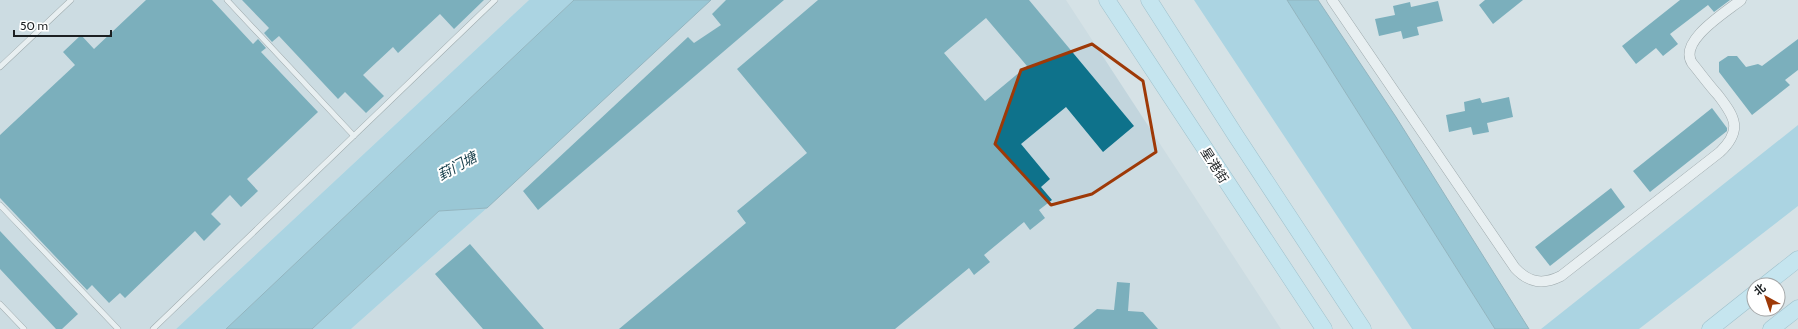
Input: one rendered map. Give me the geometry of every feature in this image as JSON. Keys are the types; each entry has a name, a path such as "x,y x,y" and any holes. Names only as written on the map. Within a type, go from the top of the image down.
{"main road":[{"name":"星港街","path":"1107,0 1324,329"},
{"path":"1149,0 1236,136 1363,329"},
{"path":"1775,277 1798,259"},
{"path":"1710,329 1746,300"},
{"path":"1771,329 1798,308"}],"street":[{"path":"1332,0 1515,268 1529,279 1542,282 1561,276 1720,152 1729,142 1734,130 1733,116 1692,63 1689,56 1689,50 1698,35 1741,0"}],"lane":[{"path":"0,67 71,0"},
{"path":"227,0 354,136"},
{"path":"153,329 495,0"},
{"path":"0,205 118,329"},
{"path":"0,304 24,329"}],"highlighted area":[{"path":"1092,44 1143,81 1156,152 1092,194 1051,205 995,144 1021,70"}],"shaded area":[{"path":"0,0 529,0 176,329 0,329"},
{"path":"529,0 574,0 226,329 176,329"},
{"path":"711,0 1066,0 1281,329 351,329 487,208"},
{"path":"1194,0 1287,0 1495,329 1412,329"},
{"path":"1798,125 1798,206 1639,329 1541,329"},
{"path":"487,208 351,329 312,329 439,211"}],"water":[{"name":"葑门塘","path":"574,0 711,0 487,208 439,211 312,329 226,329"},
{"path":"1287,0 1318,0 1396,117 1529,329 1495,329"}],"building":[{"path":"146,0 212,0 253,44 258,39 266,48 261,52 318,112 247,179 258,191 241,207 230,195 211,214 221,224 204,241 195,231 125,298 120,293 109,303 92,285 87,290 0,198 0,135 75,65 63,52 81,35 94,49"},
{"path":"242,0 484,0 454,29 440,14 398,53 393,47 363,75 384,96 366,113 345,92 338,99 279,36 272,42 264,33 269,28"},
{"path":"726,0 784,0 538,210 523,191 688,37 694,43 721,25 712,14"},
{"path":"818,0 1029,0 1134,126 1103,152 1066,107 1021,144 1050,179 1041,187 1052,200 1039,210 1045,218 1030,230 1024,222 984,255 990,262 974,275 969,268 895,329 619,329 746,223 737,211 807,153 737,69","holes":["986,18 1027,66 985,101 944,53"]},
{"path":"1485,0 1523,0 1493,24 1479,5"},
{"path":"1680,0 1730,0 1714,12 1708,5 1670,34 1678,44 1663,56 1656,48 1636,64 1622,46"},
{"path":"1438,1 1443,21 1417,27 1419,35 1403,39 1401,31 1379,36 1375,19 1395,15 1393,6 1410,2 1411,7"},
{"path":"1798,39 1798,70 1785,80 1790,85 1752,115 1719,72 1719,62 1728,56 1737,56 1746,67 1758,64 1762,66"},
{"path":"1509,97 1513,117 1487,123 1489,132 1473,135 1471,127 1449,132 1446,115 1465,111 1464,102 1480,98 1482,103"},
{"path":"1712,108 1727,128 1727,131 1650,192 1633,171"},
{"path":"1611,188 1625,207 1550,266 1535,247"},
{"path":"0,231 78,314 62,329 56,329 0,269"},
{"path":"470,244 544,329 483,329 435,274"},
{"path":"1117,282 1130,283 1128,311 1143,312 1158,329 1073,329 1097,309 1114,310"}]}
